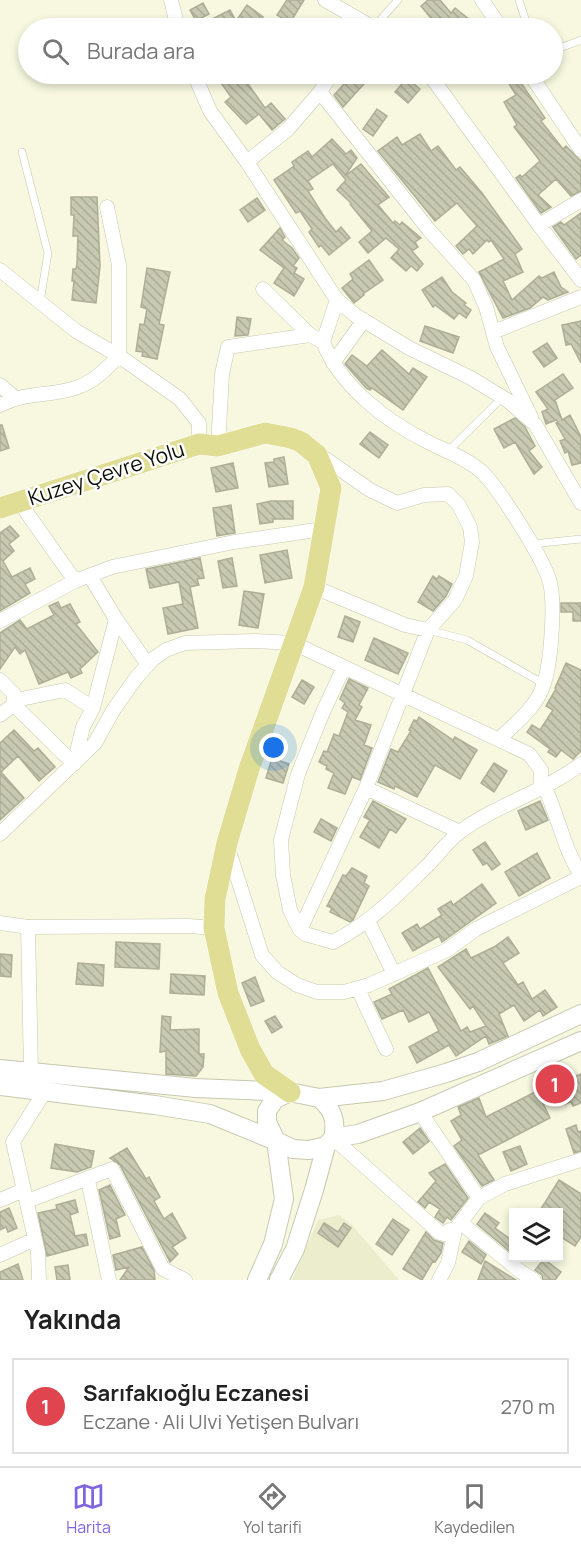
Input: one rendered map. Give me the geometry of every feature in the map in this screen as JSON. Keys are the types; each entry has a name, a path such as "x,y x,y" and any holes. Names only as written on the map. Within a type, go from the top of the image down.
{"main road":[{"name":"Kuzey Çevre Yolu","path":"5,505 208,445 265,433 291,438 310,448"},
{"path":"290,1092 264,1074 250,1049 228,993 214,928 215,899 227,843 249,769 314,587 331,488 322,464 310,448"},
{"path":"0,1069 196,1088 290,1092 320,1098 383,1091 437,1076 478,1062 581,1014"},
{"path":"0,1086 210,1114 293,1149 309,1150 420,1112 581,1041"},
{"path":"257,1280 273,1244 284,1199 276,1141 267,1122 267,1111 275,1099 290,1092"},
{"path":"279,1280 294,1249 336,1125 328,1105 320,1098"}],"street":[{"path":"171,0 176,18"},
{"path":"325,0 356,18"},
{"path":"482,0 494,18"},
{"path":"198,84 210,111 247,162 337,300 408,348 471,378 503,397 535,424"},
{"path":"247,162 288,129 325,84"},
{"path":"436,84 581,280"},
{"path":"537,84 581,150"},
{"path":"320,92 429,230 474,280 486,308 497,347 535,424 581,503"},
{"path":"539,225 581,200"},
{"path":"0,405 15,398 77,388 89,382 119,356 119,265 107,207"},
{"path":"0,270 76,331 119,356 180,399 199,423 208,445"},
{"path":"263,289 310,335 323,342 333,363 357,392 382,413 426,442 481,471 532,544 550,580 552,603 550,649 544,684 529,710 500,739"},
{"path":"493,332 581,297"},
{"path":"323,342 337,300"},
{"path":"333,363 364,320"},
{"path":"208,445 228,347 310,335"},
{"path":"0,384 15,398"},
{"path":"300,930 366,788 428,630 455,600 466,576 472,542 470,527 459,505 448,494 424,495 397,503 370,490 310,448"},
{"path":"5,505 27,513 75,581"},
{"path":"0,621 75,581 112,567 234,542 323,529"},
{"path":"90,576 116,619 148,664"},
{"path":"314,587 405,625 428,630"},
{"path":"74,764 83,727 93,708 116,619"},
{"path":"0,834 95,743 114,709 148,664 166,650 185,643 255,641 294,644 529,754 541,770 541,787"},
{"path":"344,667 298,774 281,840 284,884 290,910 300,930 305,934 333,942 368,921 460,832 490,813 562,778 581,764"},
{"path":"0,680 14,694 14,705 74,764"},
{"path":"0,715 21,699 65,690 93,708"},
{"path":"227,843 262,955 277,972 297,985 316,992 344,992 394,974 447,950 476,929 581,876 570,854 555,810 545,788 541,787"},
{"path":"366,788 460,832"},
{"path":"570,854 581,844"},
{"path":"368,921 394,974"},
{"path":"0,923 28,927 189,926 214,928"},
{"path":"28,927 31,1072"},
{"path":"358,988 386,1049"},
{"path":"39,1280 38,1252 13,1142 45,1091"},
{"path":"420,1112 479,1198"},
{"path":"329,1142 440,1233 444,1234 458,1226"},
{"path":"0,1154 15,1151"},
{"path":"439,1280 448,1263 458,1226 479,1198 505,1184 581,1160"},
{"path":"0,1200 88,1180 111,1169 160,1275 184,1280"},
{"path":"88,1180 109,1280"},
{"path":"458,1226 534,1280"},
{"path":"0,1255 35,1239"},
{"path":"448,1263 450,1280"}],"lane":[{"path":"382,18 398,0"},
{"path":"519,0 525,18"},
{"path":"563,47 581,40"},
{"path":"22,152 48,253 40,302"},
{"path":"447,452 503,397"},
{"path":"532,544 581,539"},
{"path":"428,630 466,640 544,684"}],"shaded area":[{"path":"339,1215 352,1225 399,1280 292,1280 318,1220"}],"building":[{"path":"287,0 304,0 293,18 282,18 277,15"},
{"path":"428,0 440,0 451,13 455,8 468,18 431,18 421,6"},
{"path":"203,3 209,14 202,18 194,18 190,10"},
{"path":"247,5 263,17 262,18 238,18"},
{"path":"230,10 234,18 214,18"},
{"path":"222,84 248,84 265,108 271,103 285,119 272,130 259,114 246,124 225,102 231,97"},
{"path":"344,84 364,84 343,107 334,95"},
{"path":"402,84 414,84 420,89 408,103 395,92"},
{"path":"509,84 522,84 545,118 541,121 563,149 566,146 581,161 581,191 571,196 556,179 538,195 551,207 541,213 516,178 520,175 522,177 540,161 514,127 517,125 504,102 516,95"},
{"path":"377,109 387,116 373,136 363,129"},
{"path":"420,134 431,151 438,146 456,170 460,167 482,193 522,249 515,254 523,272 503,281 512,300 539,276 542,278 554,272 561,287 568,292 548,300 543,297 530,308 503,318 479,272 504,259 491,240 489,242 487,240 473,254 469,249 463,254 456,246 477,226 457,203 435,221 378,151 397,137 402,145"},
{"path":"332,139 346,154 351,150 357,158 345,176 361,164 389,197 378,205 393,223 395,221 400,225 402,222 421,238 415,242 418,247 412,251 423,264 417,271 411,266 406,271 391,258 399,249 386,238 368,253 359,242 372,231 351,203 337,190 346,180 333,164 308,181 313,189 308,191 325,218 336,232 341,227 350,238 329,255 321,245 319,247 309,232 312,229 300,211 296,213 274,180 294,166 292,162 308,151 312,157"},
{"path":"71,197 97,197 100,266 96,303 72,300 73,269 76,269 77,263 78,236 73,236 74,215 71,215"},
{"path":"257,198 265,210 248,222 240,210"},
{"path":"581,213 581,255 576,259 553,227 561,222 564,225"},
{"path":"280,228 285,237 282,240 299,258 293,266 297,268 294,273 304,279 294,296 274,283 284,268 260,250"},
{"path":"369,260 383,280 354,303 342,288 353,279 350,274"},
{"path":"147,268 170,272 159,324 164,325 157,359 142,356 143,352 136,351 140,324 144,325 147,309 141,307"},
{"path":"442,277 452,292 471,310 466,318 459,313 454,319 435,305 433,307 422,290"},
{"path":"237,317 251,319 248,335 235,336"},
{"path":"581,321 581,363 571,344 566,345 562,325"},
{"path":"425,326 459,337 453,353 420,341"},
{"path":"547,343 557,358 544,367 533,352"},
{"path":"382,350 409,374 413,368 427,377 403,410 372,388 370,390 366,388 345,364 352,355 367,366"},
{"path":"563,374 573,388 555,400 562,420 570,415 581,437 581,463 572,465 568,451 565,453 560,441 565,439 556,423 558,422 556,420 546,424 542,412 548,409 536,392"},
{"path":"515,418 525,427 535,446 529,451 542,467 534,474 515,442 504,448 494,429"},
{"path":"0,425 2,425 9,448 0,451"},
{"path":"370,432 388,445 379,458 360,444"},
{"path":"284,457 288,484 269,487 265,463"},
{"path":"233,463 238,488 216,492 211,468"},
{"path":"271,501 293,501 293,519 273,519 273,522 260,524 257,504"},
{"path":"231,505 235,533 217,536 213,508"},
{"path":"10,526 19,536 9,544 14,551 3,561 12,577 30,568 35,579 25,584 30,593 0,611 0,533"},
{"path":"287,550 292,578 265,583 260,555"},
{"path":"200,558 204,578 197,579 199,585 190,587 198,628 168,634 163,608 183,604 179,582 150,588 146,569"},
{"path":"232,558 237,586 223,588 218,561"},
{"path":"433,576 437,579 439,576 452,584 446,596 433,611 418,602"},
{"path":"244,591 264,594 258,628 239,625"},
{"path":"58,602 61,608 70,604 80,622 76,624 98,652 80,669 82,673 71,678 68,672 39,684 25,650 20,654 15,647 0,669 0,633 20,620 27,629 54,615 49,606"},
{"path":"561,603 581,603 581,621 573,621 573,612 561,612"},
{"path":"345,616 360,622 353,642 338,637"},
{"path":"374,638 408,653 398,674 365,660"},
{"path":"566,663 581,670 581,751 573,759 561,750 556,757 548,752 550,749 527,732 532,725 540,730 553,710 546,706 556,689"},
{"path":"349,679 368,688 359,705 362,707 355,720 371,725 364,745 372,748 360,780 352,777 345,794 328,788 334,773 319,762 324,751 327,752 334,734 339,736 348,712 342,708 345,703 340,699"},
{"path":"302,680 314,687 304,704 292,697"},
{"path":"419,717 453,740 455,737 477,750 460,779 435,765 417,797 395,786 394,789 378,782 391,749 398,752 411,731 409,730 414,720 417,721"},
{"path":"14,730 34,751 38,748 55,767 39,781 18,756 1,772 24,798 0,820 0,743"},
{"path":"272,758 289,764 283,783 266,778"},
{"path":"494,763 507,771 494,792 481,783"},
{"path":"373,801 406,819 396,833 390,829 379,848 360,837 370,820 364,817"},
{"path":"540,801 548,820 526,830 518,811"},
{"path":"321,819 337,828 331,841 314,832"},
{"path":"485,842 500,864 492,870 487,863 483,865 473,850"},
{"path":"537,853 550,878 519,896 505,872"},
{"path":"352,868 367,876 364,883 369,886 350,922 330,912 332,908 327,906 343,875 346,876"},
{"path":"482,884 496,903 442,942 439,936 413,951 402,933 417,924 420,929 442,915 438,909 451,901 453,905"},
{"path":"508,937 519,953 503,963 518,985 523,982 532,999 545,990 557,1007 543,1016 540,1010 524,1021 514,1005 499,1014 508,1036 489,1044 486,1036 456,1056 449,1045 417,1063 409,1047 439,1031 429,1012 409,1022 403,1010 382,1019 374,1002 392,994 389,989 428,968 461,1031 467,1027 470,1032 486,1026 473,1006 470,1009 438,967 466,949 471,958"},
{"path":"116,942 160,944 159,969 115,967"},
{"path":"0,954 12,955 11,977 0,976"},
{"path":"78,963 104,965 103,986 76,984"},
{"path":"171,974 205,976 204,995 170,993"},
{"path":"255,977 264,1001 251,1006 242,983"},
{"path":"162,1016 171,1017 170,1030 199,1029 199,1054 204,1054 203,1067 196,1076 166,1074 166,1051 160,1052"},
{"path":"275,1016 282,1027 272,1033 265,1021"},
{"path":"581,1074 581,1103 573,1106 571,1102 564,1104 556,1083"},
{"path":"537,1091 550,1118 478,1155 494,1180 482,1186 454,1146 462,1140 451,1121 461,1115 458,1107 479,1098 486,1117"},
{"path":"576,1125 578,1132 581,1131 581,1151 574,1153 566,1129"},
{"path":"420,1128 429,1141 413,1154 403,1142"},
{"path":"55,1144 94,1151 91,1167 77,1172 51,1168"},
{"path":"520,1146 527,1164 511,1171 503,1152"},
{"path":"127,1148 146,1179 149,1177 160,1197 154,1201 164,1219 172,1213 186,1238 172,1247 178,1254 170,1262 120,1165 110,1158"},
{"path":"445,1164 468,1198 451,1220 447,1217 443,1223 435,1217 440,1209 429,1202 425,1208 418,1202 436,1181 429,1173"},
{"path":"559,1180 581,1194 581,1237 575,1246 563,1238 563,1208 542,1208"},
{"path":"110,1185 125,1215 116,1219 120,1236 110,1239 99,1190"},
{"path":"75,1200 78,1212 70,1215 75,1236 86,1234 88,1245 47,1256 38,1213 57,1209 56,1205"},
{"path":"9,1208 17,1228 8,1232 6,1227 0,1230 0,1212"},
{"path":"485,1213 499,1223 495,1228 509,1238 509,1251 477,1224"},
{"path":"393,1219 409,1230 392,1255 376,1244"},
{"path":"324,1223 338,1232 344,1223 351,1228 338,1247 318,1233"},
{"path":"426,1232 434,1240 443,1243 441,1253 435,1262 433,1261 422,1280 403,1269"},
{"path":"469,1241 486,1255 481,1264 462,1252"},
{"path":"142,1247 154,1270 155,1280 120,1280 129,1267 116,1270 113,1255"},
{"path":"485,1261 516,1280 478,1280"},
{"path":"542,1262 548,1262 561,1272 555,1280 543,1280 542,1275 535,1270"},
{"path":"18,1264 23,1280 0,1280 0,1272"},
{"path":"68,1265 70,1280 57,1280 55,1267"}],"place":[{"name":"Sarıfakıoğlu Eczanesi","path":"555,1084"}]}
